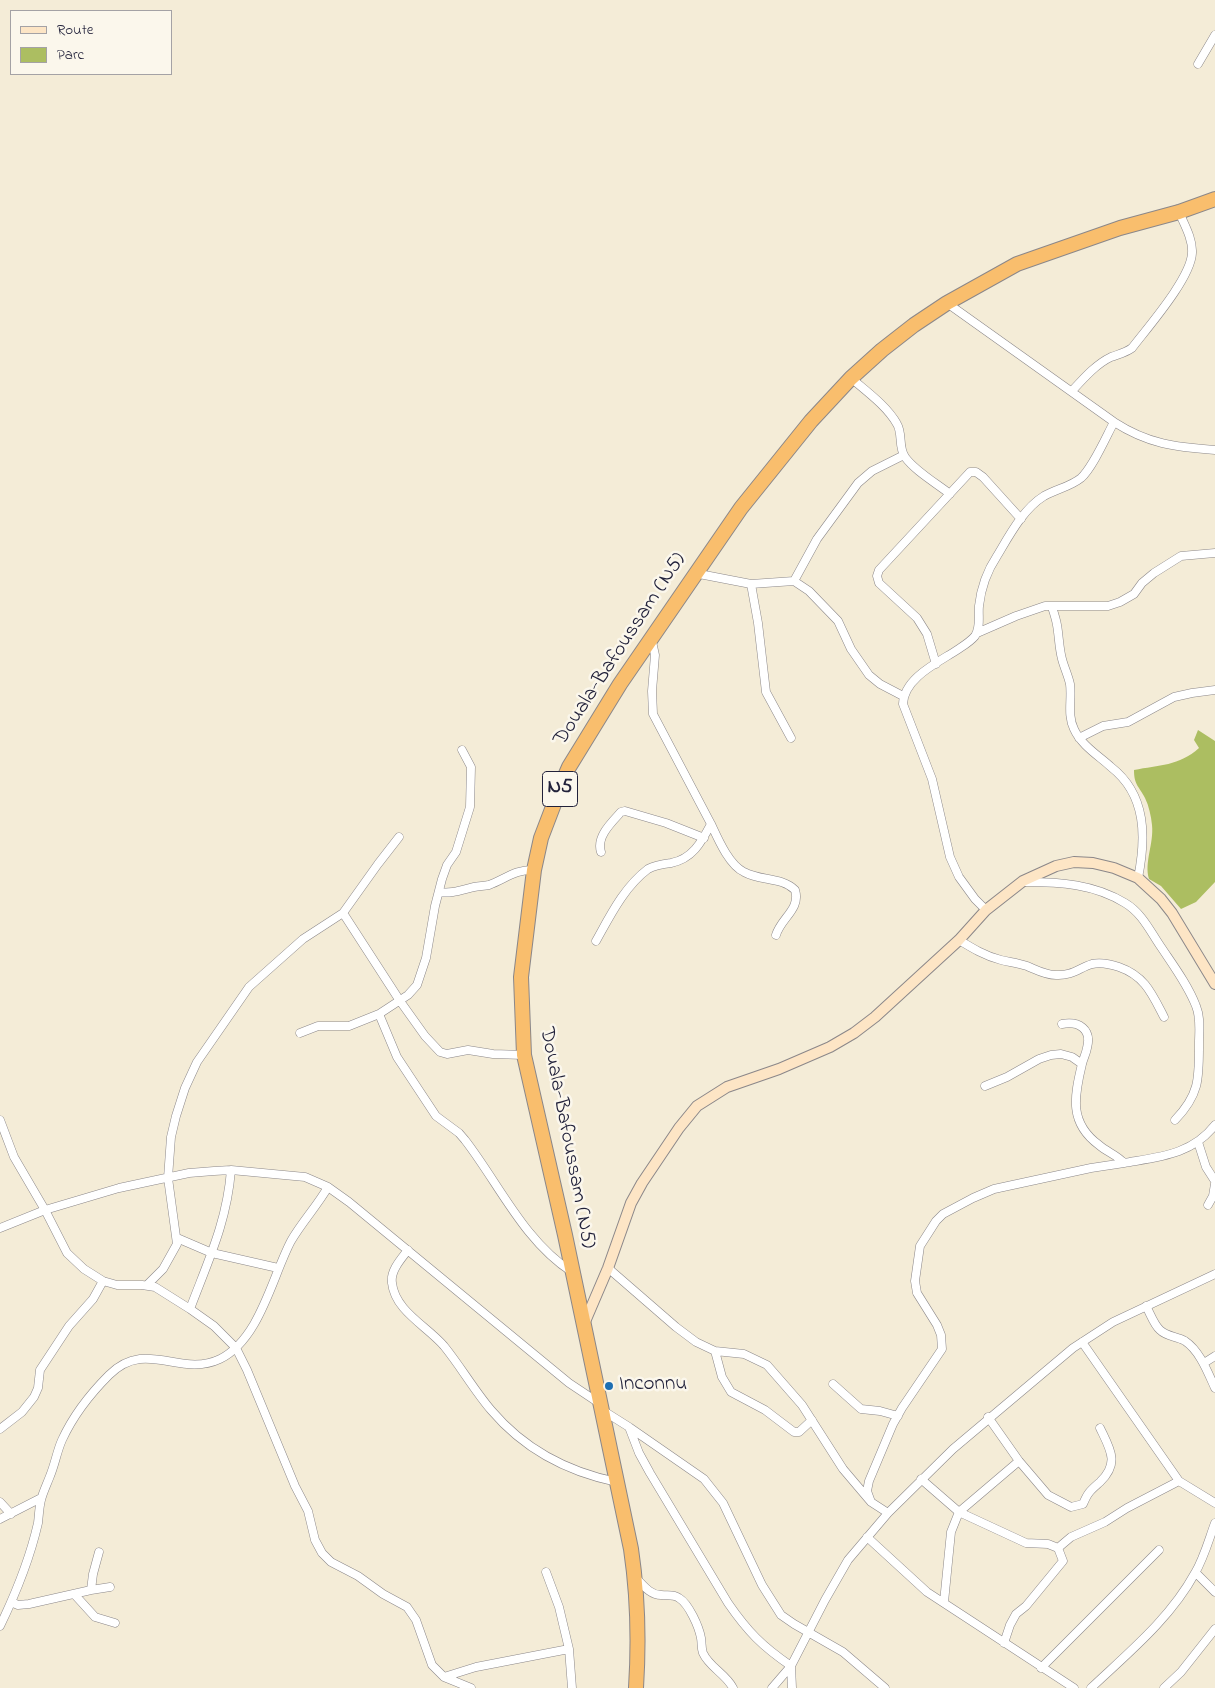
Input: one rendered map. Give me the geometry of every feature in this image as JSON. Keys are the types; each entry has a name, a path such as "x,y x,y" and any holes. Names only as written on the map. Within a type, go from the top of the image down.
{"highway":[{"name":"Douala-Bafoussam (N5)","path":"636,1688 638,1651 636,1578 631,1549 524,1055 521,977 534,870 542,838 570,767 651,637 741,508 810,421 851,378 888,345 947,303 1017,264 1111,231 1179,212 1215,199"}],"street":[{"path":"1198,64 1215,35"},
{"path":"1072,392 1103,362 1124,354 1132,348 1170,298 1184,275 1192,254 1192,245 1179,212"},
{"path":"947,303 1135,435 1160,443 1215,450"},
{"path":"851,378 897,423 900,429 900,444 909,462 950,494"},
{"path":"977,633 979,606 986,578 995,558 1021,519 1036,501 1075,482 1086,473 1114,422"},
{"path":"794,581 817,539 858,483 872,471 904,455"},
{"path":"936,664 927,634 917,618 879,583 877,576 879,570 970,472 976,472 983,477 1021,519"},
{"path":"986,910 970,891 950,857 932,779 903,704 903,696 907,688 913,680 968,642 977,633 1035,609 1108,606 1120,602 1134,594 1142,583 1154,573 1181,556 1215,553"},
{"path":"694,574 751,584 794,581 809,591 838,621 851,649 870,675 880,684 903,696"},
{"path":"751,584 758,623 766,692 791,738"},
{"path":"1052,607 1057,622 1062,658 1070,685 1070,713 1079,738 1100,758 1119,772 1136,801 1144,833 1138,878"},
{"path":"651,637 655,655 652,692 653,714 726,852 739,869 753,876 789,886 795,890 796,901 794,907 781,923 776,934"},
{"path":"1079,738 1103,726 1128,722 1174,697 1215,690"},
{"path":"300,1033 318,1026 348,1026 380,1014 413,991 426,958 439,892 448,865 456,852 470,807 471,767 462,750"},
{"path":"601,852 599,844 601,837 621,812 625,811 704,838"},
{"path":"596,941 621,898 636,880 649,869 658,865 684,859 697,848 711,824"},
{"path":"147,1285 158,1275 176,1248 177,1238 168,1178 171,1136 185,1088 197,1062 249,987 308,935 343,913 378,864 400,838"},
{"path":"583,1325 608,1268 631,1203 642,1183 679,1128 698,1106 727,1087 780,1069 830,1047 854,1033 875,1017 959,940 986,910 1023,882 1056,866 1074,862 1093,863 1114,868 1138,878 1156,894 1172,913 1215,984"},
{"path":"439,892 458,893 489,884 516,872 527,869 534,870"},
{"path":"1023,882 1060,882 1103,893 1125,903 1135,910 1147,925 1187,987 1197,1007 1199,1017 1199,1072 1194,1095 1175,1120"},
{"path":"343,913 400,1001 425,1036 440,1052 447,1054 468,1050 493,1054 524,1055"},
{"path":"959,940 982,954 1026,966 1048,975 1063,975 1082,970 1089,965 1100,964 1126,970 1135,974 1144,984 1155,999 1164,1017"},
{"path":"380,1014 397,1057 436,1116 459,1133 501,1195 544,1248 556,1261 572,1272"},
{"path":"1062,1024 1075,1022 1084,1028 1088,1034 1087,1048 1075,1099 1080,1125 1086,1135 1124,1163"},
{"path":"986,1086 1039,1059 1051,1055 1061,1054 1072,1057 1082,1064"},
{"path":"0,1120 14,1157 45,1210 67,1253 84,1269 103,1281 118,1285 147,1285 154,1287 214,1326 236,1348 295,1486 308,1511 315,1540 322,1553 331,1562 358,1576 407,1608 416,1620 432,1665 444,1677 471,1688"},
{"path":"870,1502 867,1491 869,1481 893,1424 942,1349 941,1335 917,1293 915,1281 920,1246 936,1221 943,1214 994,1189 1091,1168 1169,1156 1198,1142 1215,1125"},
{"path":"1198,1142 1206,1167 1215,1182 1213,1196 1208,1205"},
{"path":"190,1309 223,1222 231,1170"},
{"path":"0,1228 45,1210 119,1188 202,1172 231,1170 305,1177 328,1187 349,1202 569,1383 628,1427 704,1479 723,1503 762,1585 781,1615 843,1652 885,1688"},
{"path":"0,1626 11,1602 31,1545 38,1522 41,1498 66,1432 97,1389 119,1367 132,1360 149,1358 197,1364 220,1359 236,1348 253,1325 292,1239 328,1187"},
{"path":"177,1238 212,1253 278,1268"},
{"path":"408,1250 394,1271 391,1281 400,1305 444,1346 492,1411 512,1431 538,1452 574,1470 593,1477 617,1482"},
{"path":"608,1268 696,1342 715,1351 744,1354 767,1365 785,1383 812,1420 843,1469 870,1502 888,1514"},
{"path":"772,1688 791,1666 848,1560 921,1479 988,1418 1082,1342 1113,1322 1215,1274"},
{"path":"0,1429 18,1416 34,1397 38,1388 40,1370 69,1326 93,1299 103,1281"},
{"path":"1146,1306 1154,1318 1158,1329 1166,1336 1184,1340 1204,1363 1215,1388"},
{"path":"1082,1342 1180,1481 1215,1503"},
{"path":"715,1351 722,1377 728,1388 736,1395 765,1410 794,1432 798,1432 812,1420"},
{"path":"1204,1363 1215,1356"},
{"path":"833,1384 861,1409 898,1416"},
{"path":"988,1418 1019,1461 1048,1494 1071,1507 1083,1504 1091,1488 1103,1478 1112,1465 1112,1456 1100,1428"},
{"path":"628,1427 643,1460 740,1621 762,1645 791,1666"},
{"path":"944,1602 952,1532 959,1512 1019,1461"},
{"path":"921,1479 959,1512 1026,1543 1048,1544 1058,1548 1063,1561 1026,1606 1016,1614 1004,1644"},
{"path":"1058,1548 1071,1537 1105,1522 1127,1508 1180,1481"},
{"path":"0,1519 41,1498"},
{"path":"0,1502 11,1514"},
{"path":"1091,1688 1153,1630 1170,1609 1196,1573 1215,1523"},
{"path":"867,1537 920,1586 1004,1644 1074,1688"},
{"path":"1041,1668 1158,1550"},
{"path":"91,1590 99,1552"},
{"path":"546,1572 569,1649 572,1688"},
{"path":"1196,1573 1215,1592"},
{"path":"636,1578 651,1592 659,1596 672,1594 690,1608 701,1636 702,1651 705,1658 726,1678 733,1688"},
{"path":"11,1602 18,1605 29,1604 110,1587"},
{"path":"75,1595 95,1617 115,1623"},
{"path":"1164,1688 1181,1672 1215,1629"},
{"path":"444,1677 476,1667 569,1649"},
{"path":"791,1666 792,1688"}],"green space":[{"path":"1198,730 1215,741 1215,882 1196,902 1181,909 1161,886 1149,879 1148,866 1152,839 1152,822 1146,801 1136,782 1134,770 1176,762 1191,754 1199,748 1194,740"}],"place":[{"name":"Inconnu","path":"609,1386"}]}
